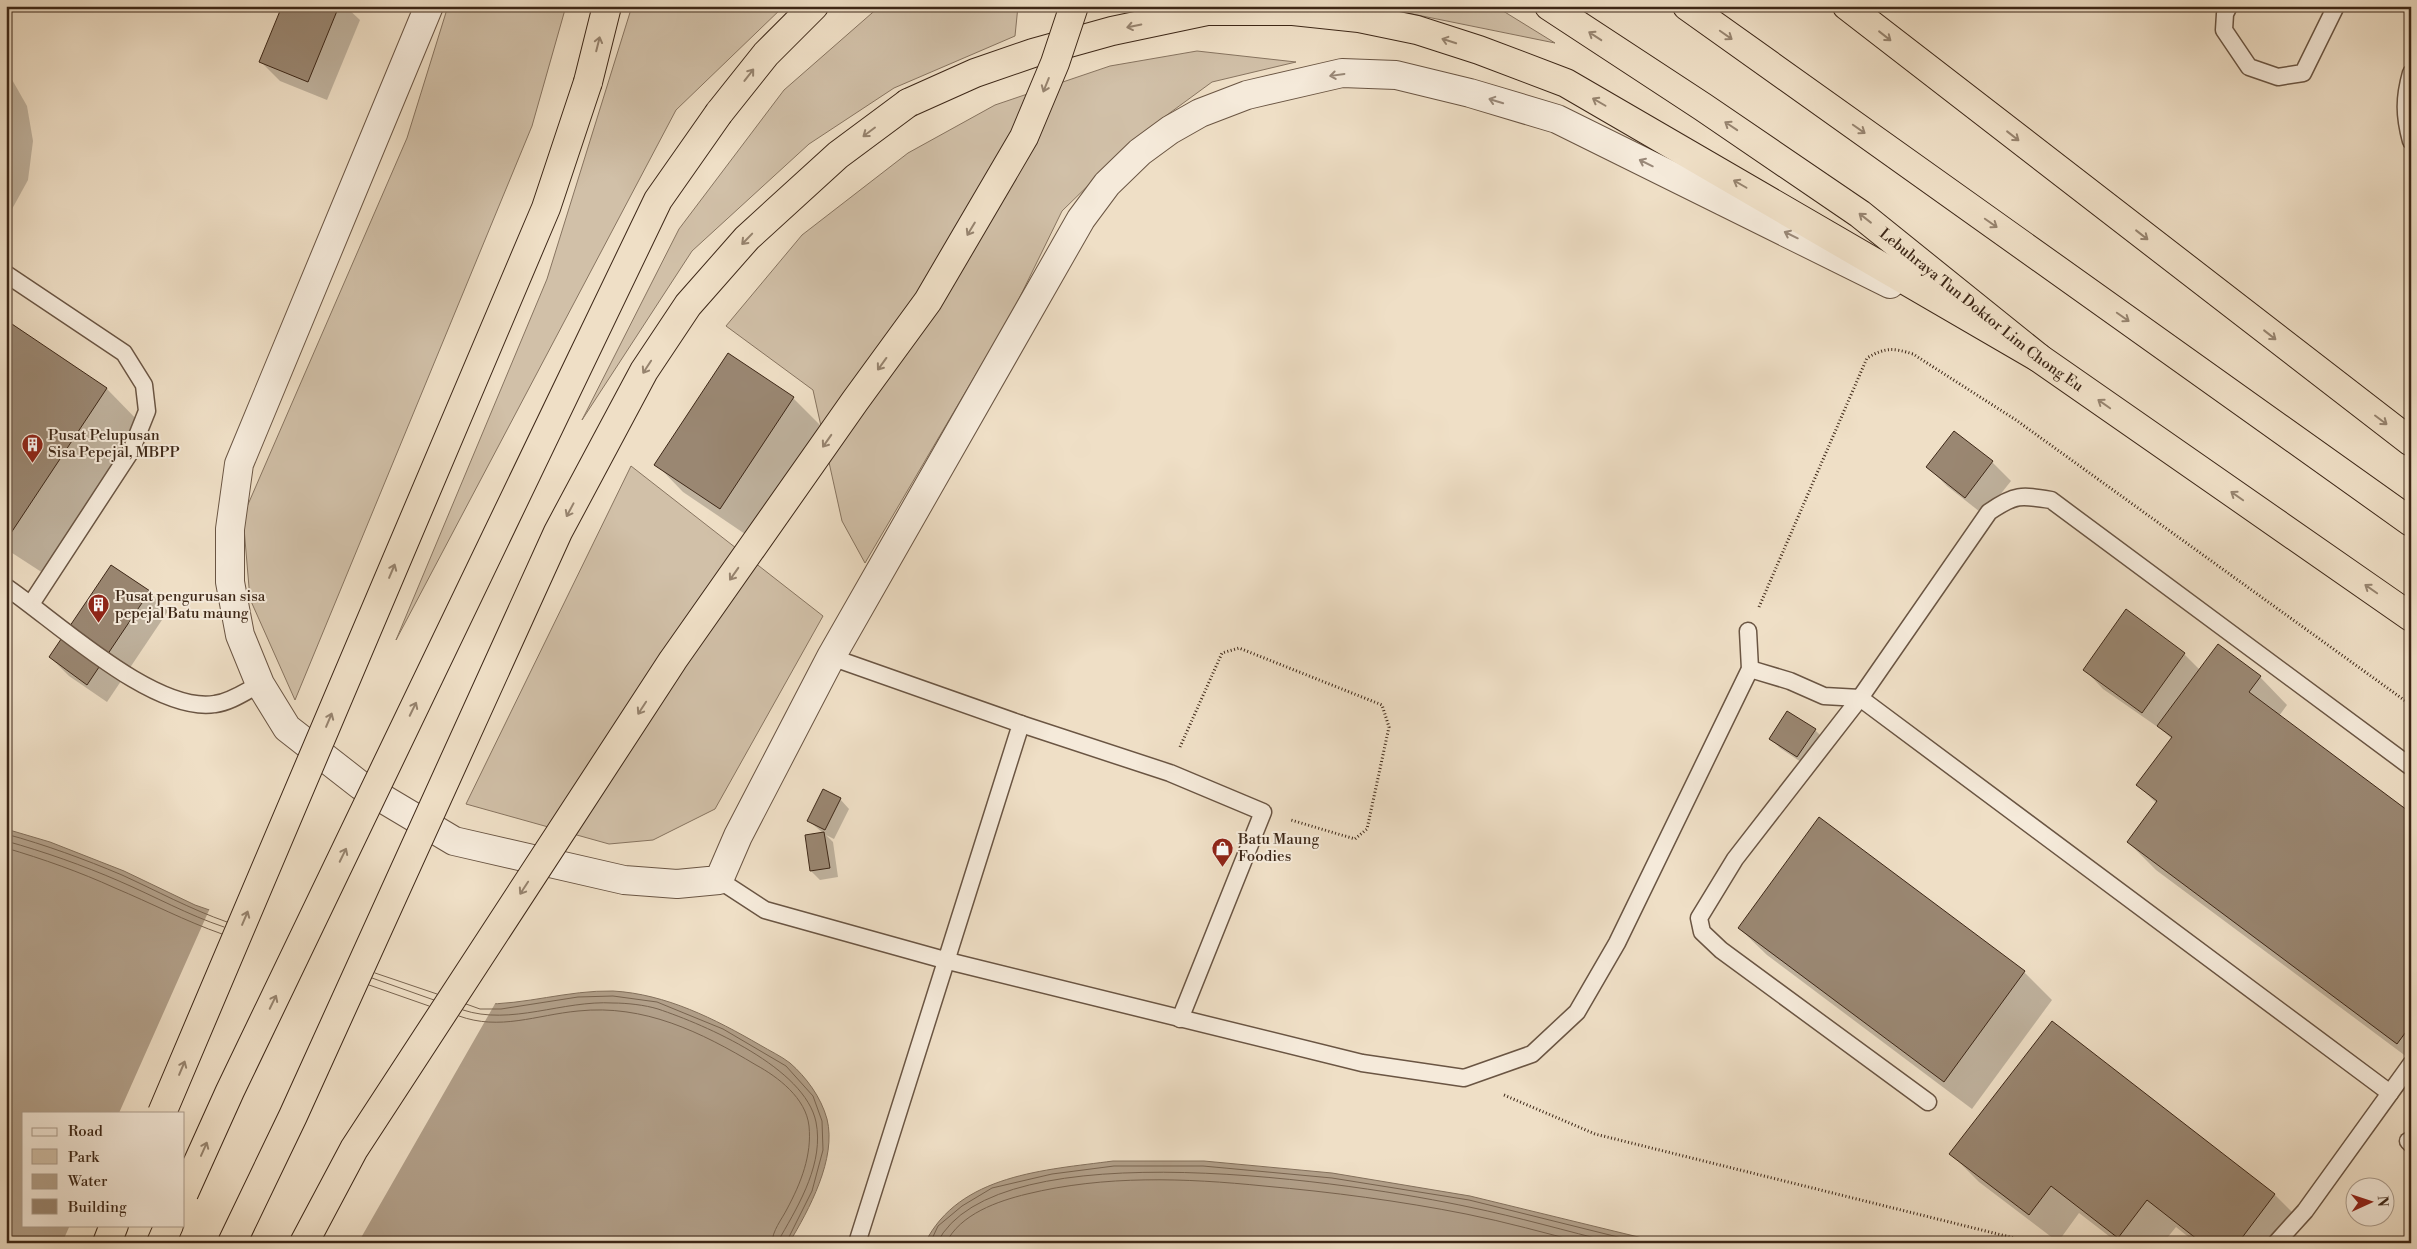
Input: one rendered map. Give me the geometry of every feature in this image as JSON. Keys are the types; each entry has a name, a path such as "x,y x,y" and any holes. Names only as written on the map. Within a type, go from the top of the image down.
{"highway":[{"path":"162,1112 546,208 588,82 607,6"},
{"path":"185,1191 230,1091 658,200 719,113 766,54 814,6"},
{"path":"304,1243 354,1149 668,668 855,401 928,301 1024,137 1055,62 1074,6"},
{"name":"Lebuhraya Tun Doktor Lim Chong Eu","path":"1549,6 1703,107 1860,214 2039,358 2411,617"},
{"path":"1686,6 2411,522"},
{"path":"1846,6 2411,442"},
{"path":"232,1243 293,1116 558,532 644,371 688,305 747,238 838,156 908,103 975,73 1033,53 1112,31 1207,11 1293,11 1359,18 1417,30 1479,50 1566,83 2039,358"},
{"path":"107,1243 114,1226"},
{"path":"161,1243 169,1226"}],"street":[{"path":"429,6 239,464 230,529 230,582 240,635 260,684 286,728 360,785 454,841 624,880 677,884 718,880 738,836 831,657 1081,219 1107,184 1140,152 1200,113 1247,95 1342,73 1396,75 1470,93 1557,119 2039,358"}],"lane":[{"path":"2229,6 2225,14 2224,30 2232,44 2249,67 2278,77 2303,74 2336,6"},
{"path":"2411,73 2404,95 2406,122 2411,140"},
{"path":"6,274 124,353 144,385 147,411 131,451 31,604"},
{"path":"1928,1102 1721,950 1702,932 1699,918 1735,859 1860,698 1989,512 2009,498 2027,496 2051,500 2411,767"},
{"path":"6,587 31,604 82,645 144,686 186,702 216,704 260,684"},
{"path":"718,880 765,910 948,961 1362,1064 1464,1078 1532,1054 1577,1012 1617,943 1750,668 1748,631"},
{"path":"831,657 1022,724 1170,773 1263,812 1180,1019"},
{"path":"1750,668 1790,681 1824,696 1860,698 2390,1093"},
{"path":"857,1243 1022,724"},
{"path":"2276,1243 2305,1211 2411,1064"}],"path":[{"path":"1170,773 1222,653 1239,648 1382,705 1390,727 1367,829 1355,839 1263,812"},
{"path":"1464,1078 1595,1134 2034,1243"}],"green space":[{"path":"448,6 566,6 532,126 295,700 250,599 243,516 407,138"},
{"path":"632,6 784,6 676,110 396,640 547,279"},
{"path":"880,6 1018,6 1015,36 894,88 809,144 692,251 582,420 679,229 784,90"},
{"path":"1373,6 1495,6 1555,43"},
{"path":"1197,51 1296,62 1212,82 1141,134 1062,211 1013,311 865,563 842,521 813,390 726,326 802,235 908,153 995,105 1110,66"},
{"path":"631,466 823,616 715,809 653,840 609,844 466,804"}],"water":[{"path":"6,829 50,842 124,871 195,905 481,1004 497,1004 596,991 613,991 652,997 689,1009 726,1026 790,1063 812,1088 821,1103 827,1119 829,1134 825,1167 805,1215 789,1243 6,1243"},
{"path":"1113,1161 1204,1161 1332,1173 1470,1196 1663,1243 925,1243 940,1220 959,1202 982,1189 1033,1173"}],"pier":[{"path":"210,908 482,1002 496,1002 358,1243 62,1243 70,1226 185,1226 185,1112 119,1112"}],"building":[{"path":"282,6 339,6 308,82 259,62"},
{"name":"Pusat Pelupusan Sisa Pepejal, MBPP","path":"6,320 107,388 7,539 6,538"},
{"path":"728,353 794,397 720,509 654,465"},
{"path":"1954,431 1993,461 1965,498 1926,467"},
{"name":"Pusat pengurusan sisa pepejal Batu maung","path":"111,565 150,591 87,685 49,657"},
{"path":"2126,609 2185,653 2142,713 2083,670"},
{"path":"2218,644 2261,676 2249,692 2411,813 2411,1025 2397,1044 2127,842 2157,801 2136,785 2172,737 2157,726"},
{"path":"1787,711 1816,729 1797,757 1769,739"},
{"path":"823,789 841,798 825,830 807,821"},
{"path":"1819,817 2025,971 1944,1082 1738,928"},
{"path":"824,832 830,868 810,871 805,835"},
{"path":"2052,1021 2275,1194 2238,1243 2202,1243 2147,1200 2118,1238 2051,1186 2029,1215 1949,1154"}],"place":[{"name":"Pusat Pelupusan Sisa Pepejal, MBPP","path":"32,463"},
{"name":"Pusat pengurusan sisa pepejal Batu maung","path":"99,624"},
{"name":"Batu Maung Foodies","path":"1222,867"}]}
